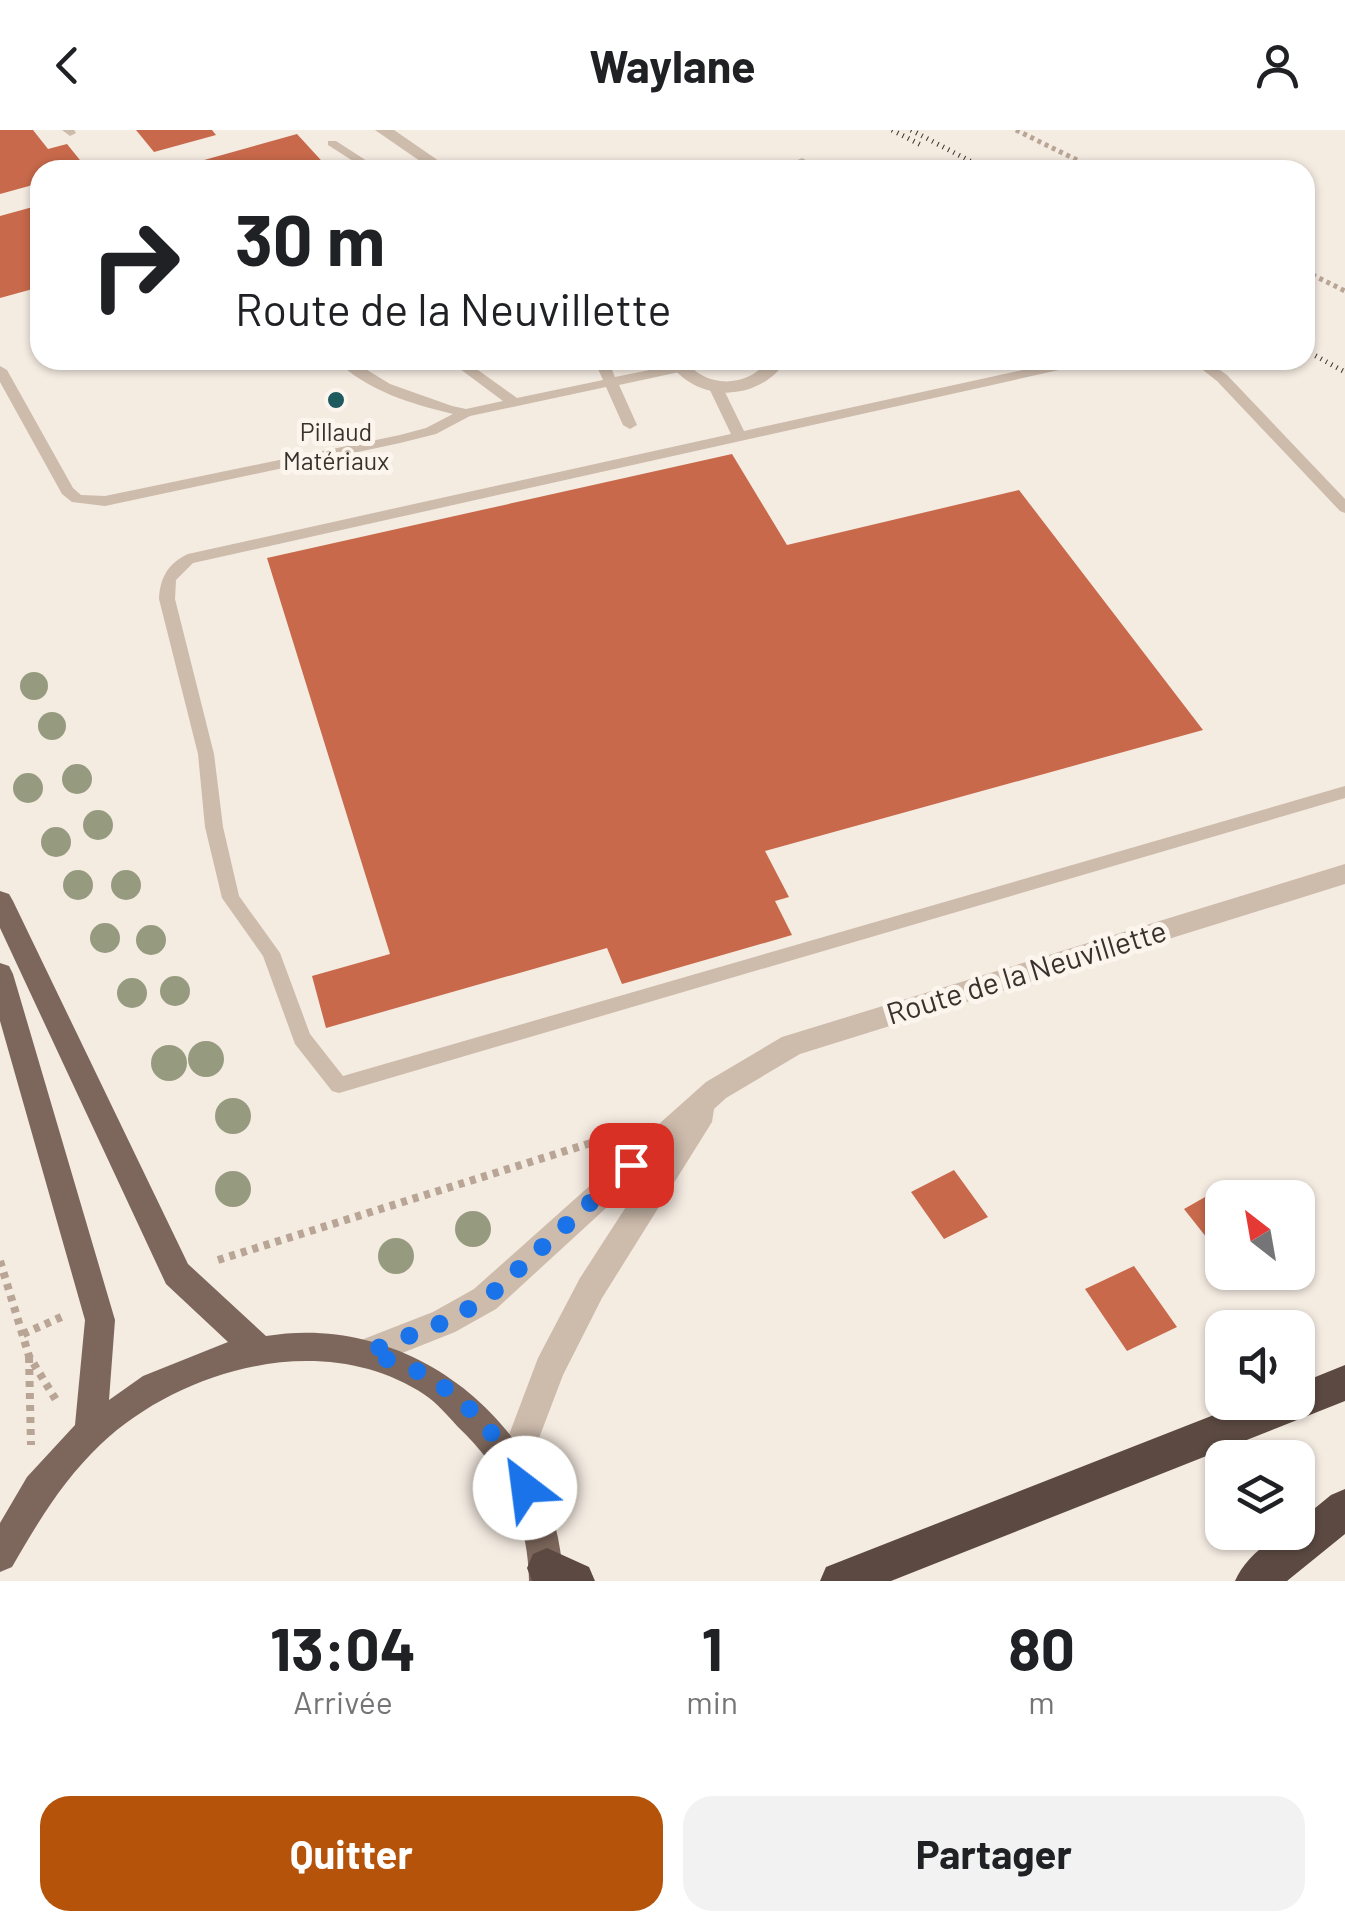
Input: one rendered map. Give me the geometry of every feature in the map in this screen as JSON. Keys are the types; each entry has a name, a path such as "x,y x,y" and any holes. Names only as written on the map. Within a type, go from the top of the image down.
{"highway":[{"path":"1315,1395 1345,1384"},
{"path":"840,1581 1251,1420"},
{"path":"1255,1581 1345,1510"}],"main road":[{"path":"0,900 178,1274 257,1348"},
{"path":"0,974 100,1320 91,1428"},
{"path":"0,1555 46,1476 91,1428 143,1390 199,1364 257,1348 313,1344 368,1352 426,1375 476,1414 514,1464 536,1513 556,1576"}],"street":[{"path":"384,130 429,160"},
{"path":"683,370 688,376 714,386 750,384 764,378 770,370"},
{"name":"Route de la Neuvillette","path":"368,1352 444,1322 485,1300 716,1090 792,1045 1345,874"},
{"name":"Route de la Neuvillette","path":"514,1464 548,1369 591,1288 716,1090"}],"lane":[{"path":"332,142 360,160"},
{"path":"0,370 67,491 78,498 105,501 400,440 432,431 466,413 656,370"},
{"path":"355,370 423,404 466,413"},
{"path":"469,370 515,403"},
{"path":"604,370 630,425"},
{"path":"1040,370 188,558 168,579 167,599 206,754 214,827 231,898 271,953 302,1038 339,1085 1345,792"},
{"path":"1210,370 1345,508"},
{"path":"714,386 738,436"}],"path":[{"path":"1016,130 1078,160"},
{"path":"1315,277 1345,291"},
{"path":"0,1261 30,1356 32,1498"},
{"path":"22,1334 94,1303"}],"building":[{"path":"0,130 33,130 48,149 67,144 80,160 30,160 30,186 0,194"},
{"path":"136,130 212,130 216,135 154,152"},
{"path":"297,134 321,160 204,160"},
{"path":"30,208 30,290 0,298 0,216"},
{"path":"732,454 787,545 1019,490 1203,730 765,851 789,897 775,901 792,935 622,984 607,948 326,1028 312,976 390,954 267,558"},
{"path":"954,1170 988,1217 944,1239 911,1192"},
{"path":"1205,1197 1205,1236 1184,1209"},
{"path":"1134,1266 1177,1327 1127,1351 1085,1289"}],"railway":[{"path":"892,130 923,146"},
{"path":"911,130 968,160"},
{"path":"1315,356 1345,372"}],"place":[{"name":"Pillaud Matériaux","path":"336,400"}],"route":[{"path":"525,1488 514,1464 476,1414 426,1375 368,1352 444,1322 485,1300 631,1165"}]}
